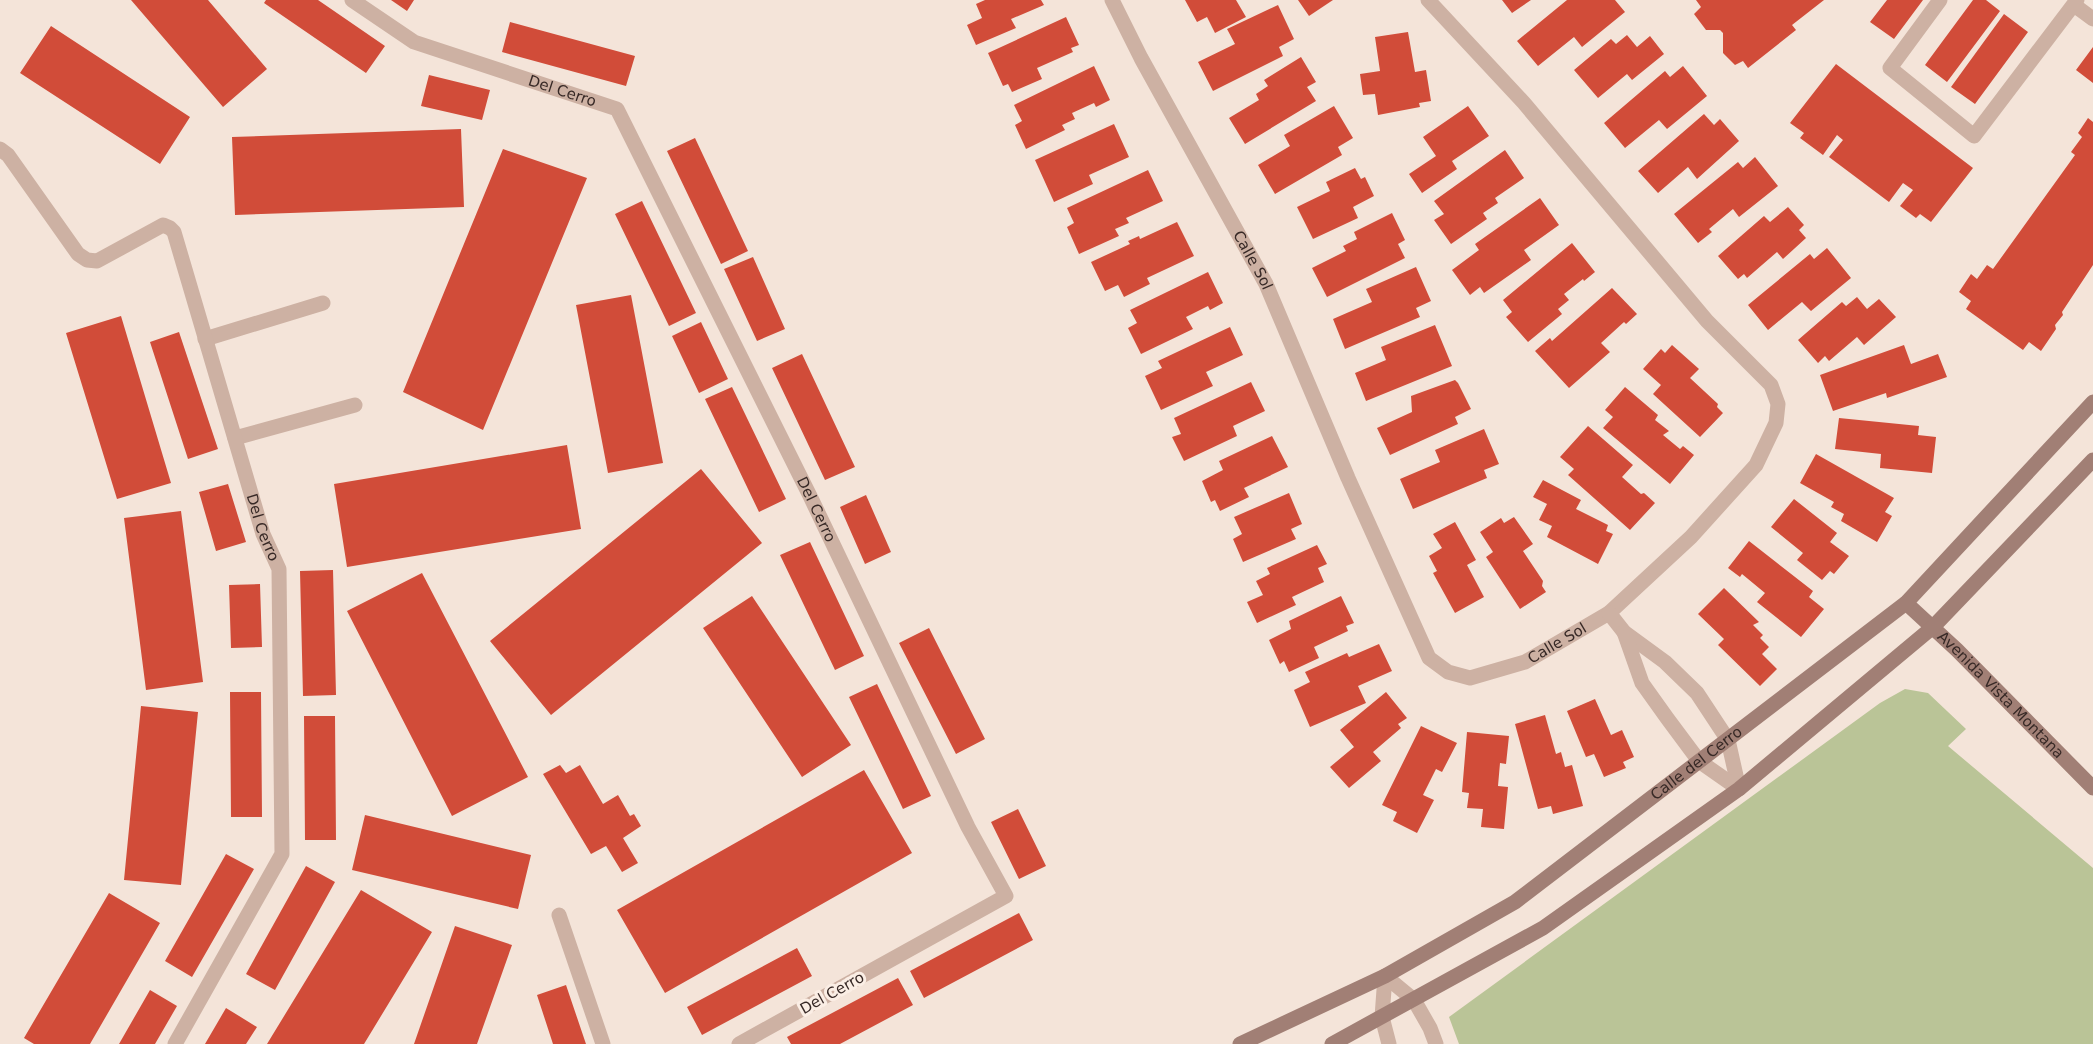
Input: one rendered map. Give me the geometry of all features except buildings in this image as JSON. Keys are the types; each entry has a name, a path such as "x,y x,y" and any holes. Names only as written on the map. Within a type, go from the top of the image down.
{"main road":[{"name":"Calle del Cerro","path":"1240,1044 1385,976 1515,902 1906,603 2093,402"},
{"path":"1332,1044 1543,928 1739,789 1933,627 2093,460"},
{"name":"Avenida Vista Montana","path":"1906,603 1933,627 2093,788"}],"street":[{"name":"Del Cerro","path":"352,0 414,42 617,109 805,486 968,827 1006,896 739,1044"},
{"name":"Calle Sol","path":"1112,0 1141,58 1266,284 1348,478 1429,658 1448,672 1470,678 1525,662 1609,613 1691,537 1756,465 1776,423 1778,404 1771,385 1707,321 1524,103 1428,0"},
{"path":"1941,0 1890,68 1974,136 2075,2 2093,19"},
{"name":"Del Cerro","path":"0,148 8,155 78,254 87,260 97,261 163,225 174,232 263,534 279,569 282,854 175,1044"},
{"path":"205,339 323,303"},
{"path":"235,438 355,405"},
{"path":"1609,613 1624,632 1665,662 1697,693 1728,740 1739,789"},
{"path":"1624,632 1642,683 1699,761 1739,789"},
{"path":"559,915 603,1044"},
{"path":"1385,976 1414,1000 1436,1044"},
{"path":"1385,976 1382,1017 1389,1044"}],"green space":[{"path":"1905,689 1928,693 1966,729 1948,746 2093,868 2093,1044 1459,1044 1449,1017 1880,703"}]}
